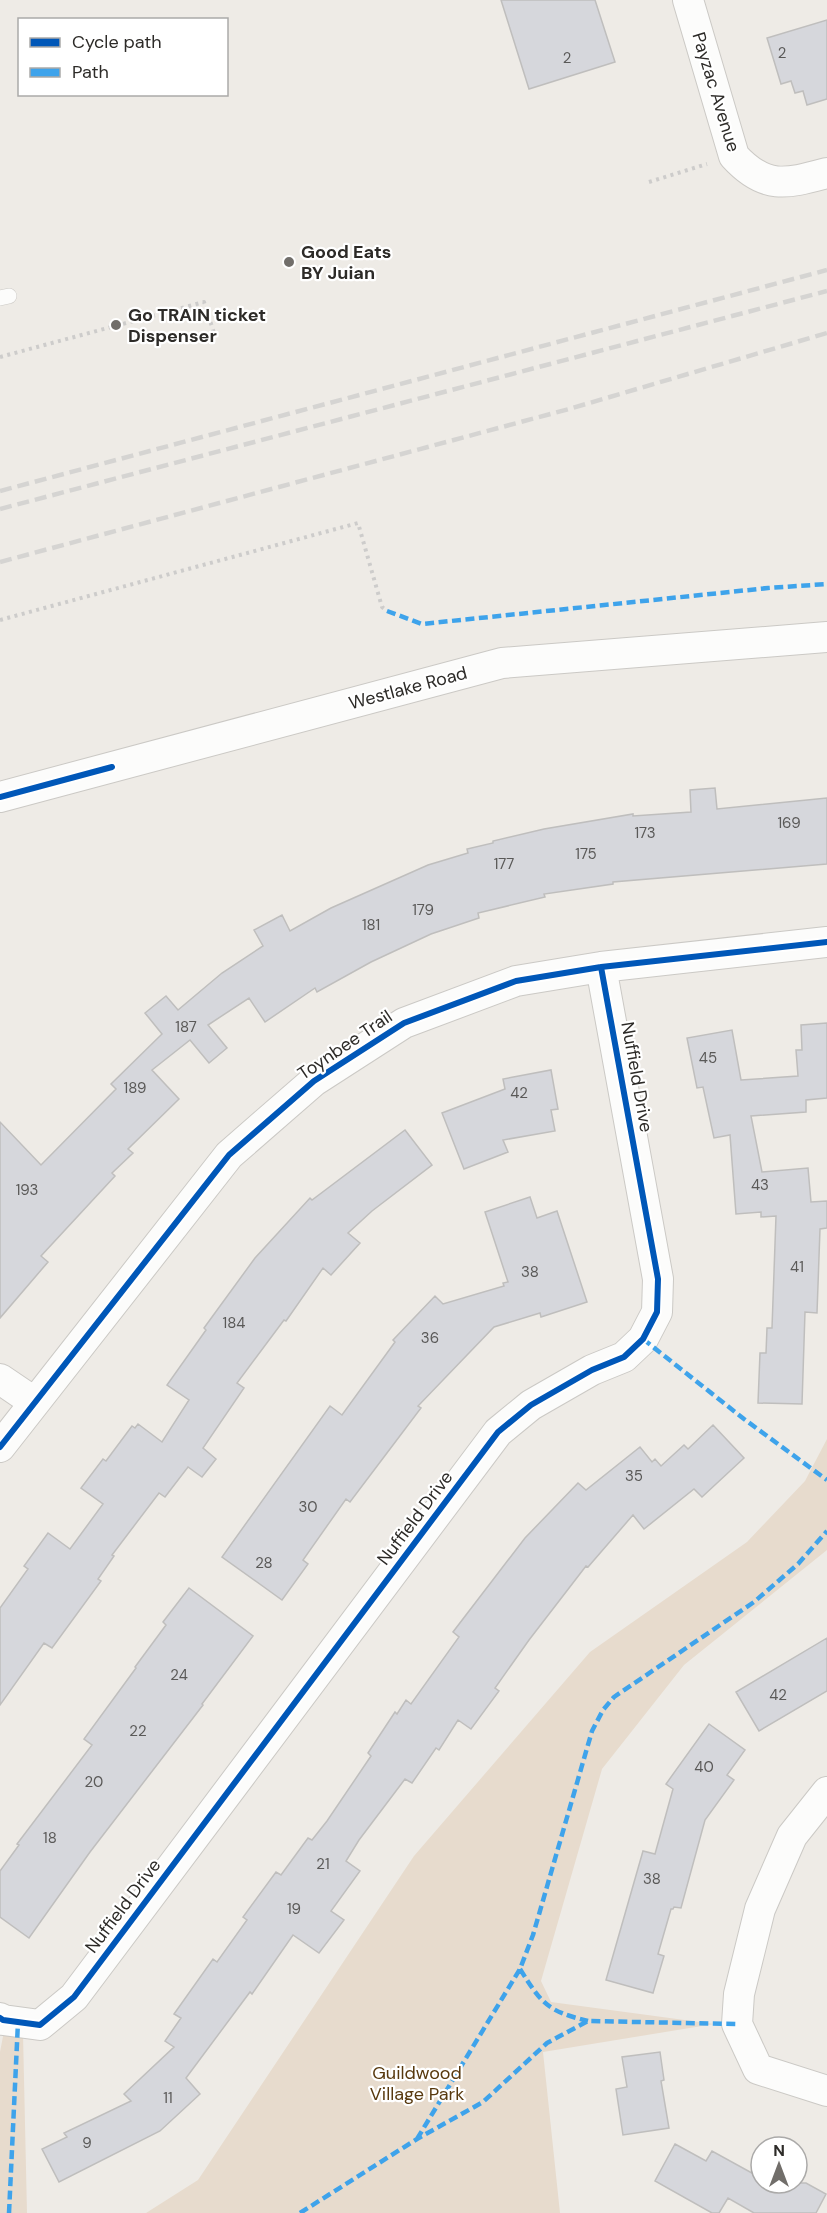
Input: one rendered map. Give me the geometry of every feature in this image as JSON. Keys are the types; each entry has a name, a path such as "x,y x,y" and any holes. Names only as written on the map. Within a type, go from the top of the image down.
{"street":[{"name":"Payzac Avenue","path":"688,0 734,156 748,171 764,180 793,182 827,173"},
{"name":"Westlake Road","path":"0,797 502,663 827,637"},
{"name":"Toynbee Trail","path":"0,1447 229,1155 314,1081 404,1023 516,981 601,967 827,942"},
{"name":"Nuffield Drive","path":"0,2018 40,2025 74,1997 498,1432 531,1405 592,1370 624,1357 643,1339 657,1312 658,1279 601,967"},
{"path":"0,1379 34,1402"},
{"path":"827,1792 792,1836 760,1910 739,1994 737,2024 758,2069 827,2091"}],"path":[{"path":"0,357 204,302 215,336"},
{"path":"0,620 280,546 358,523 382,607 387,611"},
{"path":"277,537 280,546"}],"green space":[{"name":"Guildwood Village Park","path":"827,1439 827,1550 684,1665 602,1769 541,1981 551,2002 714,2024 543,2052 560,2213 146,2213 198,2180 414,1856 590,1652 747,1542 805,1481"},
{"path":"5,2026 23,2034 27,2213 0,2213 0,2052"}],"building":[{"path":"501,0 595,0 615,62 529,89"},
{"path":"827,20 827,99 807,105 803,91 795,93 791,81 781,84 767,38"},
{"path":"715,788 717,809 827,798 827,864 613,882 613,884 544,894 545,897 478,913 479,918 431,934 371,962 317,992 315,988 265,1022 249,998 208,1025 227,1048 209,1063 190,1040 152,1070 179,1099 128,1149 133,1153 112,1173 115,1176 41,1256 48,1262 0,1318 0,1122 41,1165 116,1089 111,1084 162,1034 145,1013 166,996 178,1010 222,973 263,946 254,930 282,915 290,931 331,908 428,865 468,853 467,849 493,843 493,841 544,829 633,814 633,816 691,812 690,790"},
{"path":"827,1023 827,1098 806,1100 806,1112 751,1116 762,1172 808,1168 811,1202 827,1201 827,1228 820,1229 817,1313 805,1312 802,1404 758,1403 760,1353 766,1353 767,1328 772,1328 776,1216 761,1217 761,1212 736,1214 730,1135 714,1138 703,1087 697,1088 687,1038 732,1030 741,1080 798,1076 796,1050 802,1050 801,1025"},
{"path":"551,1070 558,1109 551,1110 555,1131 503,1140 508,1152 464,1169 442,1113 505,1089 503,1079"},
{"path":"405,1130 432,1165 372,1211 348,1233 360,1243 331,1275 323,1268 286,1321 284,1320 237,1383 244,1388 203,1448 216,1459 202,1477 188,1467 165,1497 159,1493 112,1555 114,1556 98,1579 101,1581 52,1648 44,1643 0,1705 0,1608 28,1569 24,1566 48,1533 70,1549 103,1504 81,1488 103,1459 106,1461 132,1426 135,1428 138,1424 162,1442 189,1400 167,1385 206,1330 204,1328 255,1258 310,1198 312,1200"},
{"path":"530,1197 537,1218 557,1211 587,1302 541,1317 540,1313 494,1327 418,1406 421,1408 350,1502 346,1499 303,1560 308,1564 282,1600 222,1557 330,1406 342,1415 395,1342 393,1340 435,1296 443,1304 504,1286 503,1283 508,1282 485,1212"},
{"path":"713,1425 744,1458 702,1497 694,1489 644,1529 633,1515 588,1567 586,1566 495,1688 499,1691 471,1729 458,1720 439,1750 436,1748 412,1783 405,1779 359,1840 346,1861 360,1871 331,1911 344,1920 319,1953 293,1935 252,1994 250,1992 186,2078 200,2094 160,2131 59,2182 42,2149 67,2137 64,2133 131,2101 124,2094 174,2047 165,2041 181,2018 174,2014 213,1959 217,1962 247,1920 243,1917 276,1872 281,1875 308,1838 312,1840 327,1821 371,1756 368,1753 395,1712 397,1714 406,1700 411,1704 459,1637 453,1632 525,1538 578,1483 586,1490 640,1447 652,1462 655,1459 661,1466 684,1445 688,1449"},
{"path":"189,1588 253,1636 90,1852 29,1938 0,1917 0,1871 19,1845 17,1844 92,1745 84,1739 166,1625 163,1622"},
{"path":"827,1638 827,1691 759,1731 736,1692"},
{"path":"709,1724 745,1750 727,1775 734,1780 705,1820 681,1908 671,1909 658,1954 664,1956 653,1993 606,1980 643,1851 655,1854 673,1789 666,1784"},
{"path":"660,2052 664,2080 661,2081 669,2128 623,2135 616,2089 627,2087 622,2057"},
{"path":"675,2144 706,2161 712,2151 749,2171 749,2195 809,2195 809,2185 826,2194 816,2213 754,2213 728,2198 719,2213 712,2213 655,2181"}],"railway":[{"path":"0,491 827,270"},
{"path":"0,509 827,291"},
{"path":"0,562 569,409 827,333"}],"marked path":[{"path":"387,611 422,624 768,588 827,584"},
{"path":"643,1339 744,1419 827,1480"},
{"path":"417,2139 520,1969 533,1935 592,1731 603,1710 614,1697 754,1602 798,1564 827,1531"},
{"path":"520,1969 540,1998 547,2004 563,2014 588,2021"},
{"path":"300,2213 417,2139 483,2102 547,2043 588,2021 737,2024"},
{"path":"9,2213 18,2022"}],"cycle path":[{"path":"0,797 112,767"},
{"path":"0,1447 229,1155 314,1081 404,1023 516,981 601,967 827,942"},
{"path":"0,2018 40,2025 74,1997 498,1432 531,1405 592,1370 624,1357 643,1339 657,1312 658,1279 601,967"}],"place":[{"name":"Good Eats BY Juian","path":"289,262"},
{"name":"Go TRAIN ticket Dispenser","path":"116,325"}]}
